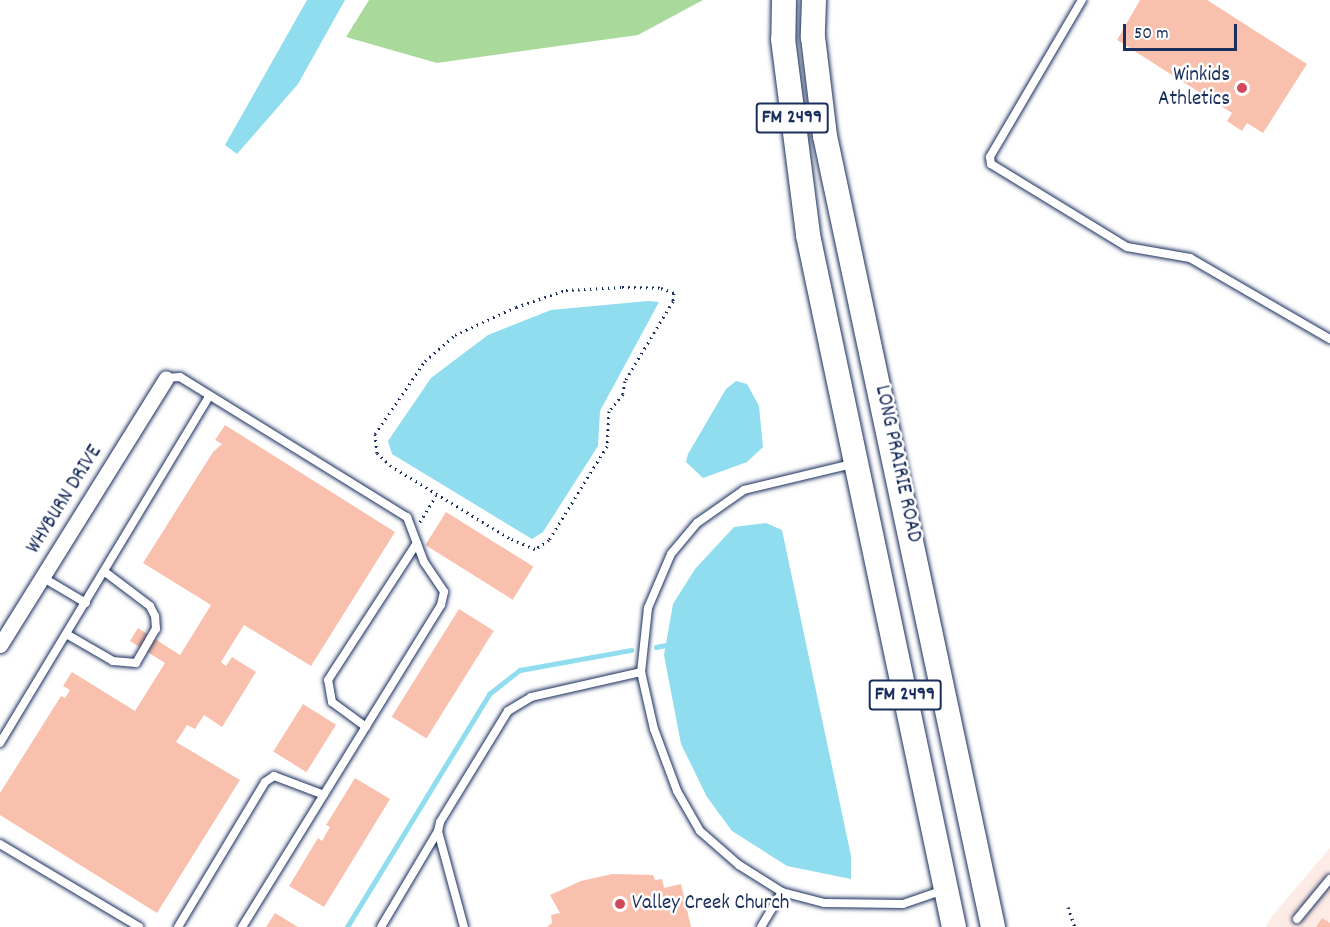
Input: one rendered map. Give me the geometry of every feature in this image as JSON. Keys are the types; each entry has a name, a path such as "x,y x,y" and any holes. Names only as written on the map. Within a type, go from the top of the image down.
{"main road":[{"name":"LONG PRAIRIE ROAD","path":"784,0 783,39 808,235 954,927"},
{"name":"LONG PRAIRIE ROAD","path":"814,0 813,38 825,136 895,456 993,927"},
{"path":"856,463 895,456"}],"street":[{"name":"WHYBURN DRIVE","path":"0,645 166,378"}],"lane":[{"path":"1082,0 990,157 991,164 1127,247 1190,258 1330,339"},
{"path":"166,378 180,377 407,517 417,543 444,592 441,605 242,927"},
{"path":"0,743 68,635 209,396"},
{"path":"856,463 744,490 697,523 671,554 648,608 641,672 654,729 677,791 700,831 739,865 782,892 824,903 903,904 946,890"},
{"path":"366,726 332,702 328,680 417,543"},
{"path":"68,635 112,662 136,663 156,629 155,615 150,606 105,572"},
{"path":"42,576 86,603"},
{"path":"381,927 438,831 440,822 508,711 531,697 641,672"},
{"path":"178,927 264,782 274,776 324,795"},
{"path":"438,831 464,927"},
{"path":"0,844 139,927"},
{"path":"1297,919 1330,879"},
{"path":"761,927 782,892"}],"path":[{"path":"651,288 674,293 625,381 623,394 609,411 607,446 549,540 535,549 436,495 391,466 377,453 375,434 425,361 455,335 516,307 566,290 651,288"},
{"path":"413,533 436,495"},
{"path":"1068,907 1075,927"}],"shaded area":[{"path":"1330,848 1330,927 1266,927 1272,916"}],"green space":[{"path":"369,0 703,0 638,35 437,63 346,37"}],"water":[{"path":"307,0 345,0 298,84 237,154 225,145"},
{"path":"648,301 659,302 600,411 598,446 543,532 532,539 392,454 388,441 431,378 488,335 551,310"},
{"path":"736,381 747,384 759,406 763,447 747,462 703,478 686,462 688,454 726,389"},
{"path":"766,523 782,530 851,856 851,879 787,866 732,831 707,797 681,744 664,655 673,604 695,569 734,527"}],"building":[{"name":"Winkids Athletics","path":"1140,0 1207,0 1307,64 1263,133 1247,123 1242,131 1227,121 1232,113 1117,40"},
{"path":"225,425 395,532 311,666 244,625 221,662 226,666 232,657 256,672 222,727 204,715 195,729 187,725 176,742 240,780 157,913 0,815 0,793 61,696 65,698 70,690 63,686 72,672 135,711 165,663 130,641 138,628 180,655 211,605 143,563 213,452 222,444 215,440"},
{"path":"446,512 533,567 513,600 425,545"},
{"path":"459,609 494,631 426,738 392,717"},
{"path":"303,704 336,725 306,772 273,751"},
{"path":"355,778 390,799 324,907 289,886 318,838 322,841 330,827 326,825"},
{"name":"Valley Creek Church","path":"612,874 653,875 655,880 662,879 664,888 681,884 691,927 547,927 552,923 551,915 560,913 550,895 581,881"},
{"path":"275,913 298,927 266,927"},
{"path":"1322,918 1330,923 1330,927 1316,927"}],"waterway":[{"path":"656,647 666,645"},
{"path":"347,927 489,694 520,670 631,650"}],"place":[{"name":"Winkids Athletics","path":"1242,88"},
{"name":"Valley Creek Church","path":"620,904"}]}
